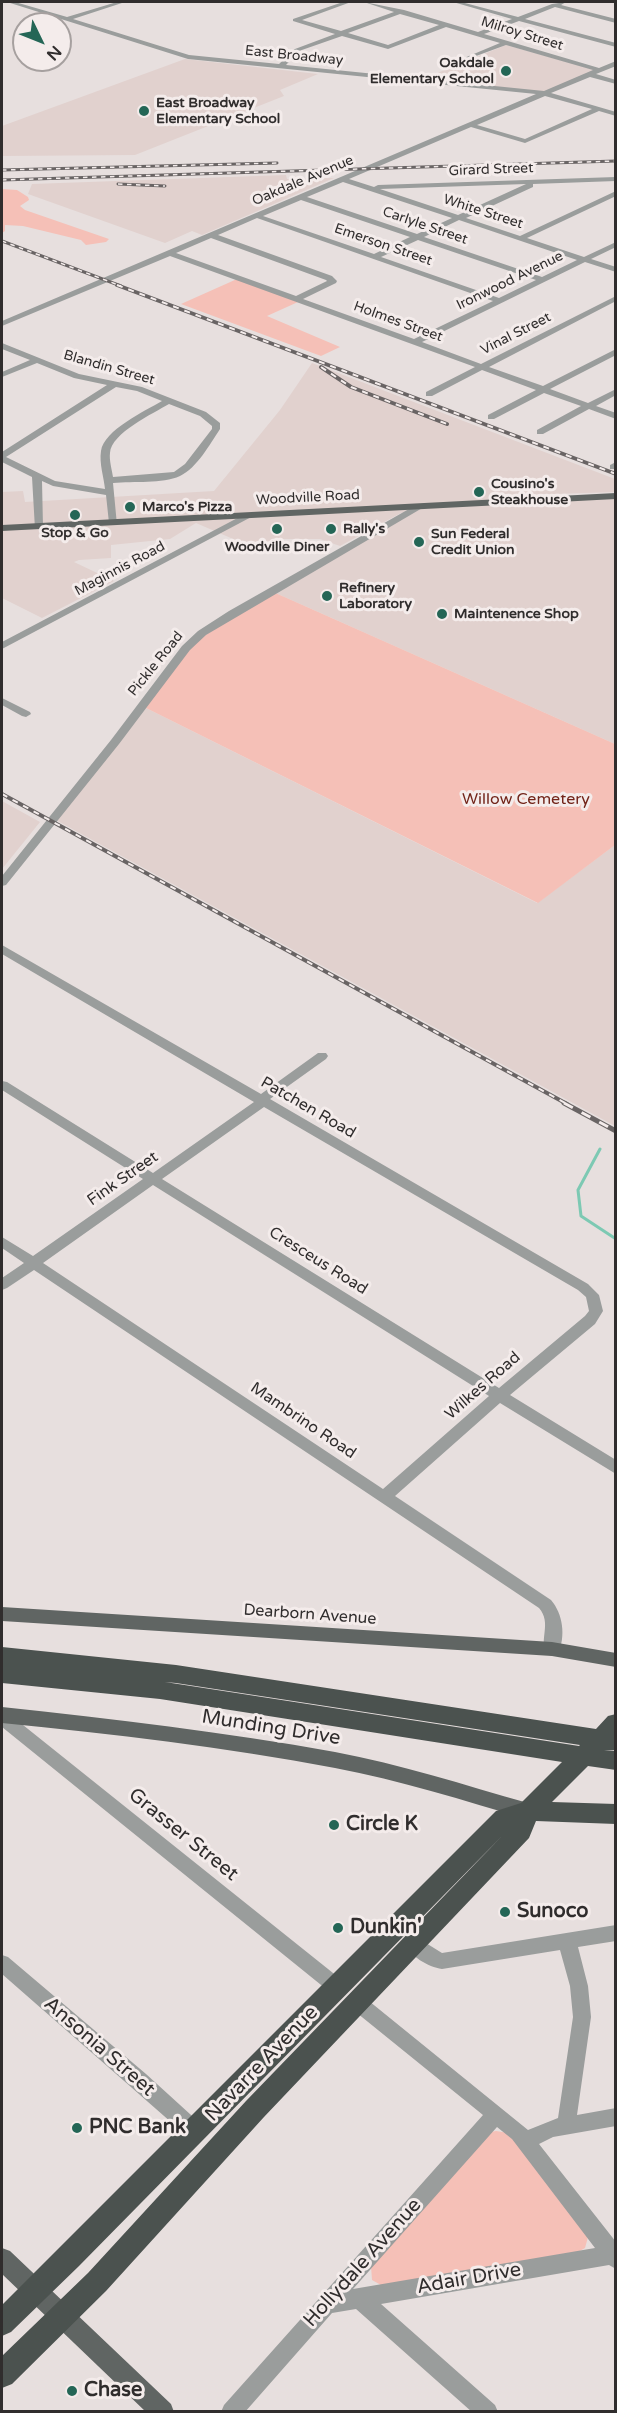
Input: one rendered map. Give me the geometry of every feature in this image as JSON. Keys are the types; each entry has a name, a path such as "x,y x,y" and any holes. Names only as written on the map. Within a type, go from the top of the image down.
{"highway":[{"path":"2,1656 176,1674 615,1730"},
{"path":"2,1674 160,1690 615,1761"},
{"name":"Navarre Avenue","path":"2,2374 135,2242 255,2109 521,1831 528,1811 573,1766 615,1730"},
{"path":"528,1811 615,1814"},
{"name":"Navarre Avenue","path":"2,2323 504,1818 528,1811"},
{"path":"391,1969 412,1929 469,1869 471,1864 464,1858"},
{"path":"359,2002 351,1993 352,1986 374,1960 394,1928"}],"main road":[{"name":"Woodville Road","path":"2,528 615,496"},
{"name":"Dearborn Avenue","path":"2,1614 552,1649 615,1660"},
{"name":"Munding Drive","path":"2,1716 138,1730 336,1760 389,1772 528,1811"},
{"path":"2,2259 163,2412"}],"street":[{"name":"East Broadway","path":"10,2 44,12"},
{"path":"72,18 122,2"},
{"path":"348,2 295,20 388,47 448,24"},
{"name":"Milroy Street","path":"367,2 600,69"},
{"path":"456,2 615,45"},
{"path":"481,33 562,2"},
{"path":"554,5 615,21"},
{"path":"281,66 297,50 402,11"},
{"name":"East Broadway","path":"72,20 188,57 544,93 615,114"},
{"path":"459,62 505,43"},
{"name":"Oakdale Avenue","path":"2,324 615,63"},
{"path":"588,74 615,82"},
{"path":"471,124 525,141 599,110"},
{"name":"White Street","path":"342,179 615,270"},
{"name":"Girard Street","path":"367,188 615,179"},
{"path":"374,257 537,182"},
{"path":"521,238 615,194"},
{"name":"Carlyle Street","path":"300,197 543,280"},
{"name":"Emerson Street","path":"256,216 501,301"},
{"path":"211,235 329,278 333,282 296,299"},
{"name":"Ironwood Avenue","path":"416,342 615,244"},
{"name":"Holmes Street","path":"170,253 615,416"},
{"name":"Vinal Street","path":"429,394 615,298"},
{"name":"Blandin Street","path":"2,346 77,376 139,389 169,400 211,418 217,425 188,466 177,474 110,480"},
{"path":"491,417 615,351"},
{"path":"2,375 37,360"},
{"path":"2,458 114,384"},
{"path":"540,432 615,391"},
{"path":"114,523 105,452 111,439 169,400"},
{"path":"2,458 53,483 111,493"},
{"path":"37,475 38,526"},
{"name":"Pickle Road","path":"2,883 75,793 174,663 196,639 225,617 418,507"},
{"name":"Maginnis Road","path":"2,646 250,516"},
{"path":"2,701 26,714"},
{"name":"Patchen Road","path":"2,949 583,1287 595,1300"},
{"name":"Fink Street","path":"2,1285 263,1101 322,1056"},
{"name":"Cresceus Road","path":"2,1085 615,1468"},
{"name":"Mambrino Road","path":"2,1242 545,1604 555,1621 552,1649"},
{"name":"Wilkes Road","path":"384,1497 499,1395 590,1320 596,1311 595,1300"},
{"name":"Grasser Street","path":"2,1716 337,1987"},
{"path":"413,1943 438,1961 615,1933"},
{"path":"566,2126 582,2017 579,1986 567,1941"},
{"name":"Ansonia Street","path":"2,1963 195,2131"},
{"path":"359,2002 526,2141 614,2257"},
{"name":"Hollydale Avenue","path":"231,2412 496,2114"},
{"path":"526,2141 551,2128 615,2117"},
{"name":"Adair Drive","path":"326,2304 614,2257"},
{"path":"359,2298 488,2412"}],"shaded area":[{"path":"506,45 596,70 543,92 420,80"},
{"name":"East Broadway Elementary School","path":"185,59 318,74 280,90 284,96 135,155 2,156 2,126"},
{"path":"286,175 287,179 334,178 202,235 192,231 165,243 28,194 32,184"},
{"path":"312,363 615,479 615,492 524,495 464,504 615,497 615,744 271,591 409,512 401,513 340,546 320,539 283,539 261,551 196,523 170,539 111,545 111,558 74,562 114,581 42,618 2,598 2,492 23,491 25,502 214,491 280,410"},
{"path":"142,706 537,903 615,845 615,1126 54,819"},
{"path":"2,801 40,822 2,869"}],"green space":[{"path":"2,189 17,190 28,197 29,200 20,206 25,210 109,239 106,242 86,245 81,240 23,226 5,225 5,231 2,233"},
{"path":"237,279 298,302 267,316 340,347 321,356 181,304"},
{"name":"Willow Cemetery","path":"271,591 615,744 615,845 538,903 142,706 186,648"},
{"path":"491,2132 509,2133 588,2237 585,2248 578,2252 381,2285 372,2280 371,2266"}],"waterway":[{"path":"600,1149 578,1190 581,1216 616,1239"}],"railway":[{"path":"2,180 616,161"},
{"path":"2,170 277,163"},
{"path":"118,184 165,186"},
{"path":"2,241 121,286"},
{"path":"117,285 616,474"},
{"path":"321,367 351,387 447,424"},
{"path":"2,794 567,1104"},
{"path":"564,1103 616,1131"}],"place":[{"name":"Oakdale Elementary School","path":"506,71"},
{"name":"East Broadway Elementary School","path":"144,111"},
{"name":"Cousino's Steakhouse","path":"479,492"},
{"name":"Marco's Pizza","path":"130,507"},
{"name":"Stop & Go","path":"75,515"},
{"name":"Woodville Diner","path":"277,529"},
{"name":"Rally's","path":"331,529"},
{"name":"Sun Federal Credit Union","path":"419,542"},
{"name":"Refinery Laboratory","path":"327,596"},
{"name":"Maintenence Shop","path":"442,614"},
{"name":"Circle K","path":"334,1825"},
{"name":"Sunoco","path":"505,1912"},
{"name":"Dunkin'","path":"338,1928"},
{"name":"PNC Bank","path":"77,2128"},
{"name":"Chase","path":"72,2391"}]}
